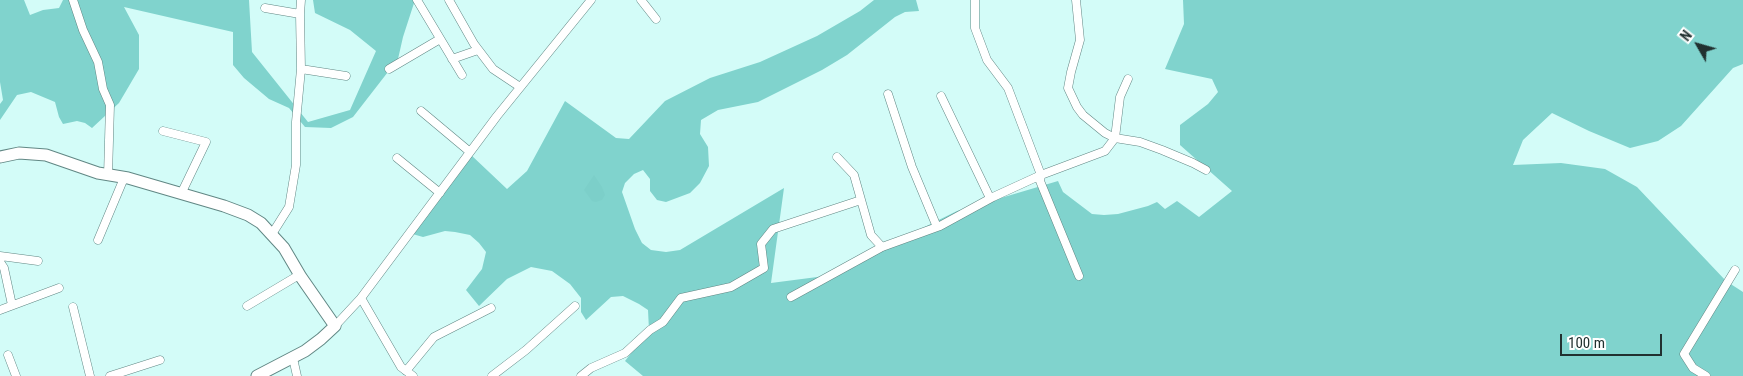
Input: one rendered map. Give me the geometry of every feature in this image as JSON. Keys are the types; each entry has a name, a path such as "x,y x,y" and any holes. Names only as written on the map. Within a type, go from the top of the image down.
{"street":[{"path":"73,0 98,62 102,89 110,105 108,176"},
{"path":"272,234 289,207 296,166 296,122 301,69 301,0"},
{"path":"417,0 462,75"},
{"path":"449,0 478,50 493,69 520,87"},
{"path":"257,376 293,358 321,339 361,298 520,87 591,0"},
{"path":"642,0 656,19"},
{"path":"975,0 975,28 987,60 1008,88 1041,175 1040,181 1079,276"},
{"path":"1076,0 1080,40 1068,88 1070,95 1083,115 1105,134 1115,138 1140,142 1206,170"},
{"path":"265,8 300,14"},
{"path":"389,69 440,39"},
{"path":"452,59 478,50"},
{"path":"301,69 346,76"},
{"path":"790,297 882,247 937,227 990,198 1041,175 1105,152 1115,138 1120,97 1128,79"},
{"path":"888,94 912,167 937,227"},
{"path":"941,96 990,198"},
{"path":"421,112 470,152"},
{"path":"163,131 206,142 181,194"},
{"path":"0,157 19,153 46,155 108,176 124,178 224,206 248,215 261,223 284,248 299,275 335,326"},
{"path":"838,157 854,175 871,235 882,247"},
{"path":"397,158 440,193"},
{"path":"98,240 124,178"},
{"path":"581,376 591,368 625,353 650,330 663,322 681,298 732,287 764,268 761,244 773,229 861,200"},
{"path":"0,256 38,261"},
{"path":"0,262 4,268 12,305"},
{"path":"1706,376 1693,368 1684,354 1735,270"},
{"path":"247,306 299,275"},
{"path":"0,310 59,288"},
{"path":"361,298 395,358 401,367 410,374 434,337 491,308"},
{"path":"492,376 526,350 575,306"},
{"path":"73,307 90,376"},
{"path":"8,355 16,376"},
{"path":"293,358 297,376"},
{"path":"110,376 160,360"}],"shaded area":[{"path":"0,0 24,0 30,15 43,10 59,8 63,0 249,0 252,52 308,122 350,110 376,51 350,30 315,13 313,0 415,0 398,59 353,117 331,128 305,127 289,108 269,99 244,78 233,65 233,32 124,7 139,35 139,69 119,103 92,128 85,123 77,121 63,124 55,102 31,92 17,95 0,120 0,104 3,100 0,82"},
{"path":"874,0 916,0 919,11 905,12 895,17 847,55 822,70 758,102 718,110 701,120 700,134 708,147 709,166 700,183 690,193 666,202 657,200 650,191 650,179 643,170 634,174 625,183 622,192 642,243 651,250 666,252 680,250 784,188 771,283 825,276 957,211 1058,181 1063,192 1092,214 1118,214 1157,202 1165,209 1177,201 1199,217 1232,191 1180,145 1180,125 1208,104 1218,92 1212,79 1165,69 1184,24 1183,0 1743,0 1743,64 1733,68 1681,126 1658,141 1630,148 1552,113 1523,140 1513,165 1561,163 1605,169 1637,187 1726,281 1743,292 1743,376 643,376 625,361 649,330 648,310 639,304 623,296 611,297 586,320 581,312 581,298 570,284 552,271 531,267 507,279 479,306 466,290 482,269 486,252 479,243 470,235 455,232 445,231 423,237 409,233 470,154 507,189 527,171 565,101 616,138 629,139 665,101 710,78 760,62 817,36 860,11"},
{"path":"594,175 605,195 602,200 596,202 592,201 584,190"}]}
